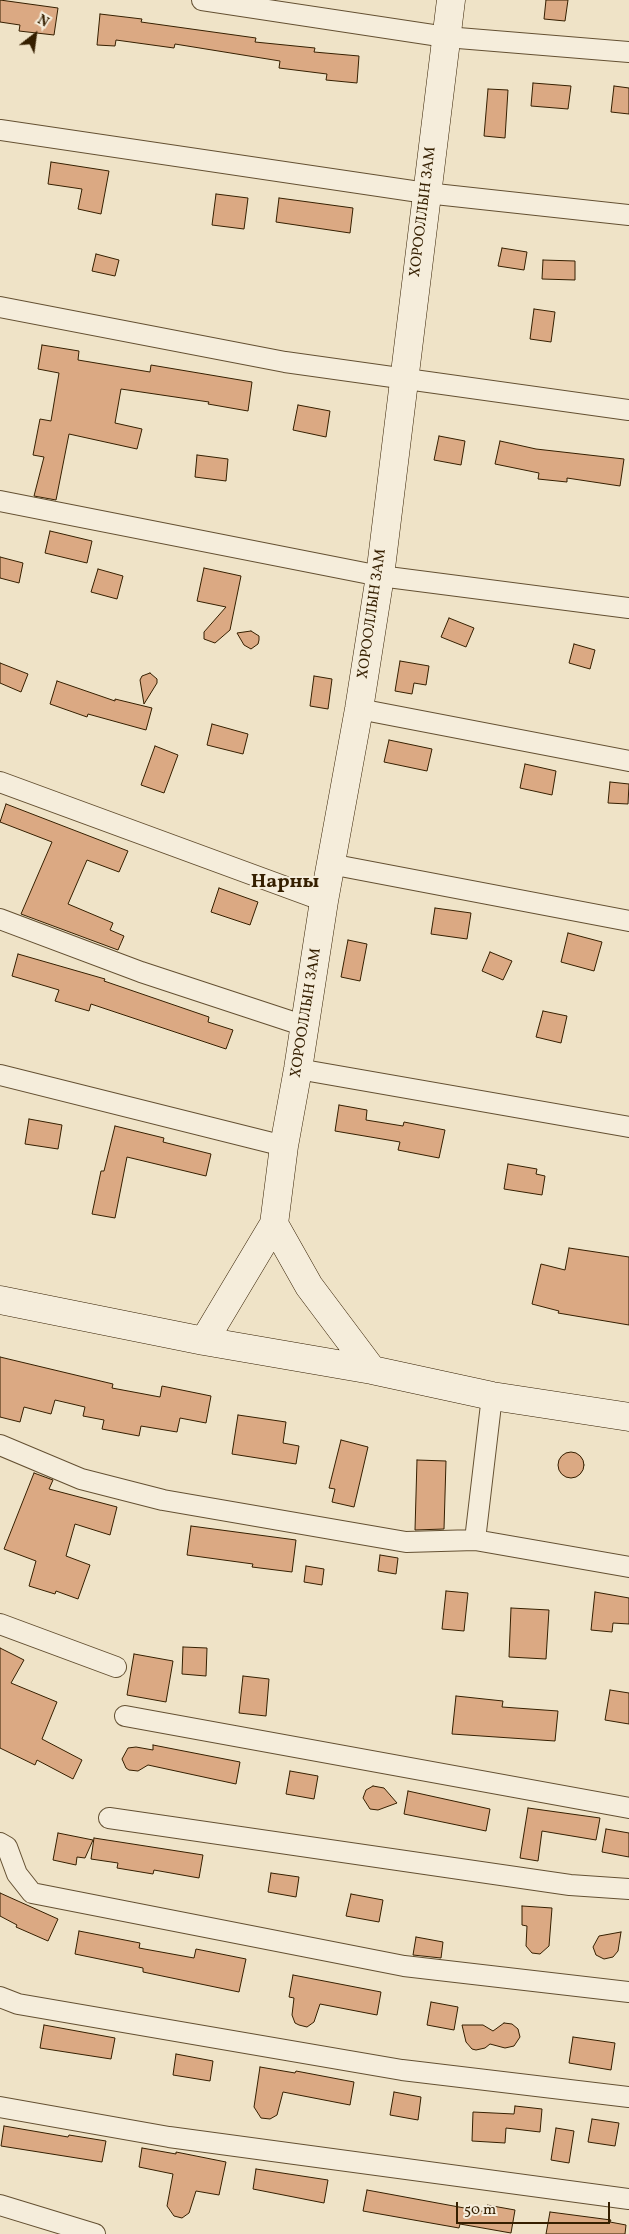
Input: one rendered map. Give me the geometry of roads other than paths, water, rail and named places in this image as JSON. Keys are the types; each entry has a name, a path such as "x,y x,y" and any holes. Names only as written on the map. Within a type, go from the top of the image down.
{"street":[{"path":"202,0 446,37 629,52"},
{"name":"ХОРООЛЛЫН ЗАМ","path":"204,1341 274,1224 284,1146 330,864 359,709 380,576 402,379 451,0"},
{"path":"0,130 426,193 629,215"},
{"path":"0,307 284,362 629,410"},
{"path":"0,501 380,576 629,608"},
{"path":"359,709 629,761"},
{"path":"0,782 324,901"},
{"path":"330,864 629,921"},
{"path":"0,919 141,972 305,1026"},
{"path":"298,1069 629,1128"},
{"path":"0,1075 284,1146"},
{"path":"274,1224 309,1286 372,1370"},
{"path":"0,1300 204,1341 372,1370 492,1396 629,1417"},
{"path":"475,1540 492,1396"},
{"path":"0,1445 81,1479 163,1500 406,1542 475,1540 629,1567"},
{"path":"0,1624 116,1667"},
{"path":"125,1716 629,1808"},
{"path":"108,1818 570,1885 629,1889"},
{"path":"0,1843 7,1847 17,1874 32,1893 404,1966 629,1992"},
{"path":"0,1997 18,2004 402,2070 629,2097"},
{"path":"0,2107 169,2138 629,2200"},
{"path":"0,2205 95,2234"}],"district":[{"name":"Нарны","path":"285,883"}]}
